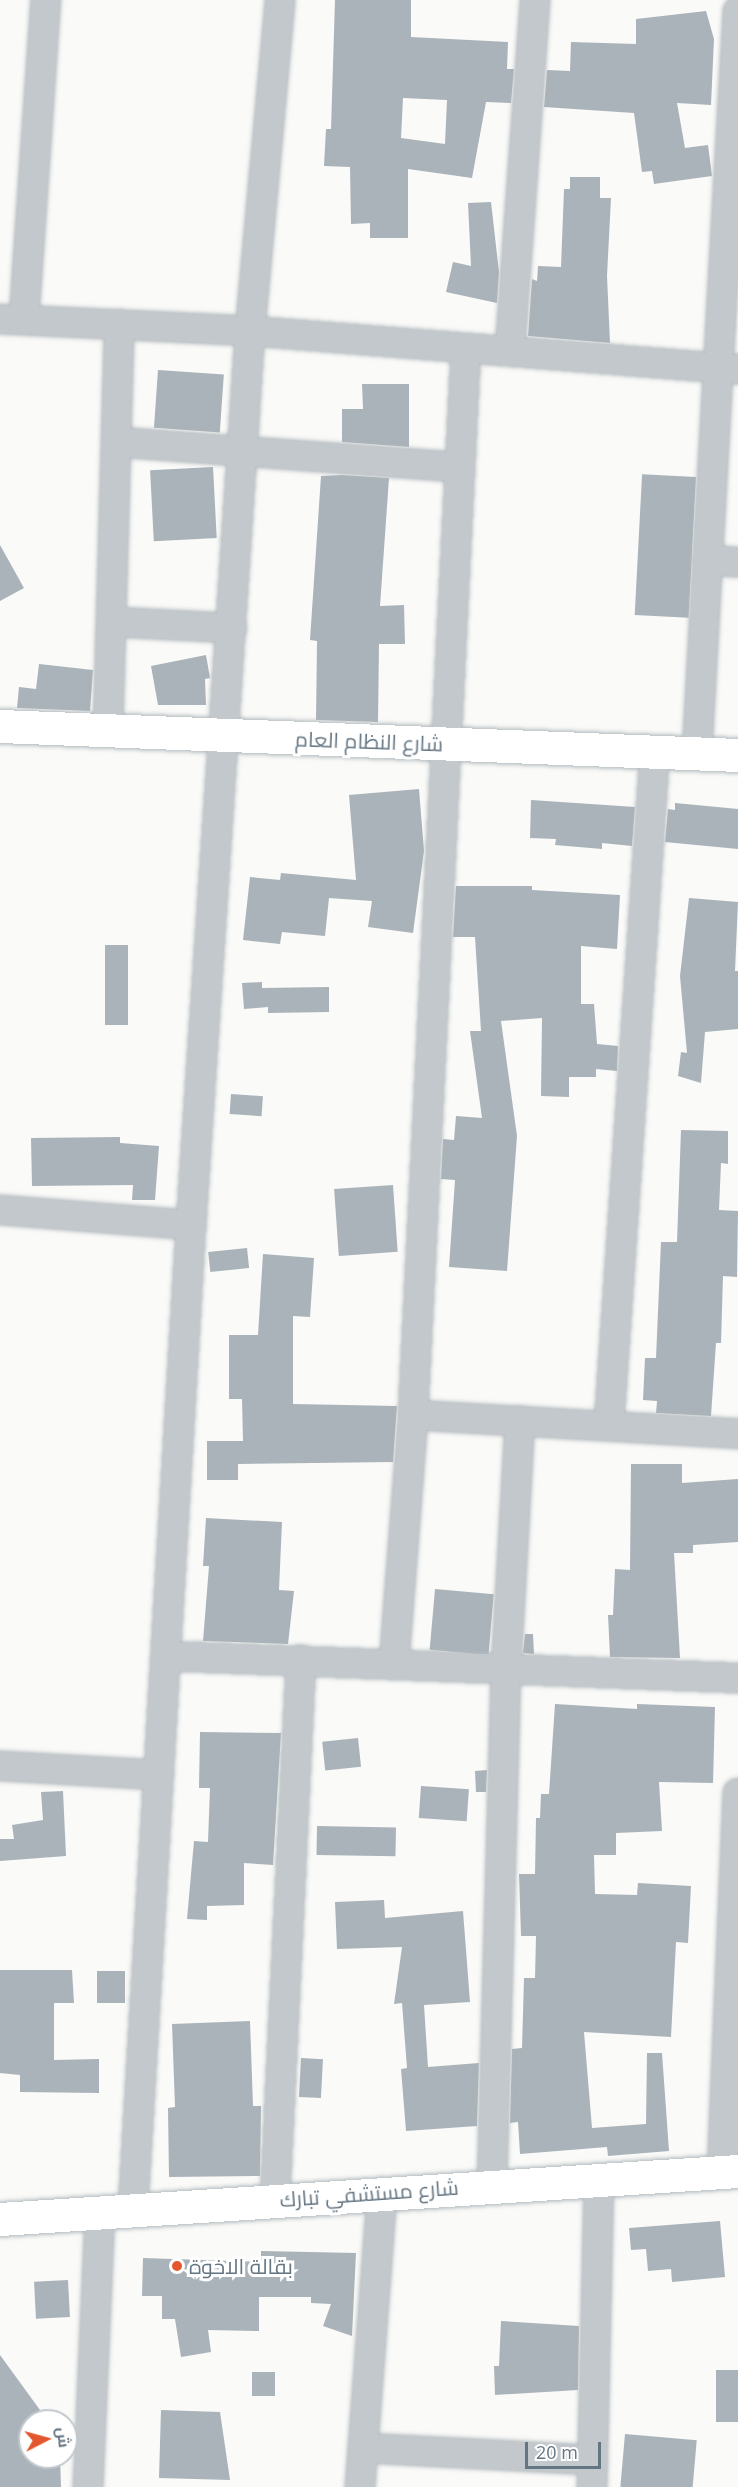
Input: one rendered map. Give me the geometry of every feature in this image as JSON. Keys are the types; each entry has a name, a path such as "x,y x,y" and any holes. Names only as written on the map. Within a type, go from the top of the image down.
{"street":[{"path":"46,0 12,319 250,331 727,368"},
{"path":"133,2209 191,1225 226,736 250,331 280,0"},
{"path":"510,350 535,0"},
{"path":"697,753 707,560 727,368 738,11"},
{"path":"108,730 119,324"},
{"path":"394,1664 413,1415 466,348"},
{"path":"116,442 244,449 460,467"},
{"path":"707,560 738,562"},
{"path":"112,622 232,628"},
{"name":"شارع النظام العام","path":"0,726 738,755"},
{"path":"609,1425 655,751"},
{"path":"0,1210 191,1225"},
{"path":"413,1415 738,1434"},
{"path":"492,2186 506,1671 520,1420"},
{"path":"166,1656 394,1664 506,1671 738,1678"},
{"path":"275,2199 301,1660"},
{"path":"0,1766 159,1775"},
{"path":"730,2172 738,1793"},
{"name":"شارع مستشفي تبارك","path":"0,2219 382,2192 730,2172"},
{"path":"363,2448 592,2474 599,2181"},
{"path":"360,2487 382,2192"},
{"path":"88,2487 100,2212"}],"building":[{"path":"335,0 411,0 411,37 508,42 507,69 514,69 511,103 486,102 472,178 408,169 408,238 370,238 370,223 351,224 350,167 324,166 326,129 331,129","holes":["403,98 447,100 445,144 401,138"]},
{"path":"706,11 714,39 711,105 677,103 685,148 708,145 712,176 654,184 652,171 642,172 634,113 544,107 547,70 570,71 571,42 636,44 636,19"},
{"path":"570,177 600,177 600,198 611,198 607,276 610,343 528,336 532,279 537,281 538,266 561,267 564,189 570,189"},
{"path":"491,202 499,272 497,303 446,292 453,262 471,266 468,203"},
{"path":"158,370 224,375 220,432 154,428"},
{"path":"362,384 409,384 409,447 342,442 342,409 363,409"},
{"path":"213,467 217,538 154,541 150,470"},
{"path":"642,474 696,477 689,618 635,615"},
{"path":"321,476 389,478 380,606 404,605 405,644 379,644 378,722 316,720 317,641 310,640"},
{"path":"0,545 24,588 0,601"},
{"path":"206,655 210,678 205,679 206,705 158,705 151,666"},
{"path":"39,664 93,670 90,711 17,708 19,687 36,689"},
{"path":"419,789 424,851 413,933 368,927 372,901 329,898 325,936 282,932 280,944 243,940 250,877 280,880 281,873 356,880 349,795"},
{"path":"531,800 635,807 632,846 602,843 602,849 555,845 556,839 530,838"},
{"path":"675,803 738,809 738,849 665,842 668,809 675,810"},
{"path":"456,886 532,886 532,890 620,895 617,949 581,946 581,1004 594,1004 597,1044 618,1046 617,1071 596,1069 596,1077 569,1077 569,1097 541,1096 542,1018 501,1021 517,1136 507,1271 449,1267 455,1180 441,1179 443,1139 454,1140 456,1116 482,1118 470,1031 481,1031 475,937 453,937"},
{"path":"689,898 738,902 735,971 738,971 738,1029 705,1032 701,1083 678,1076 681,1052 687,1053 680,976"},
{"path":"105,945 128,945 128,1025 105,1025"},
{"path":"262,982 262,988 329,987 329,1012 268,1013 268,1007 244,1009 242,983"},
{"path":"231,1094 263,1096 262,1116 230,1114"},
{"path":"681,1130 728,1131 728,1164 721,1163 719,1210 738,1211 737,1277 723,1276 721,1343 716,1343 711,1416 656,1413 657,1401 643,1400 645,1358 656,1358 661,1242 677,1242"},
{"path":"120,1137 120,1143 159,1146 155,1200 132,1200 133,1185 32,1186 31,1138"},
{"path":"393,1185 398,1252 339,1256 334,1189"},
{"path":"247,1248 249,1268 210,1272 208,1252"},
{"path":"263,1254 314,1258 310,1317 293,1316 293,1404 397,1406 393,1462 238,1464 238,1480 207,1480 207,1441 243,1441 242,1399 229,1399 229,1335 258,1335"},
{"path":"631,1464 682,1464 682,1483 738,1479 738,1542 693,1545 693,1553 674,1553 680,1658 610,1657 608,1615 613,1615 615,1569 630,1570"},
{"path":"206,1518 282,1522 279,1590 294,1591 288,1644 203,1641 209,1566 203,1566"},
{"path":"435,1589 494,1594 488,1655 430,1650"},
{"path":"525,1634 533,1634 534,1654 523,1653"},
{"path":"555,1704 637,1709 637,1704 715,1707 713,1783 659,1782 662,1831 616,1833 616,1855 594,1855 595,1894 637,1895 638,1883 691,1886 688,1943 676,1942 671,2037 584,2032 592,2128 646,2124 647,2053 662,2053 669,2151 608,2156 607,2147 520,2154 518,2122 510,2123 512,2049 522,2048 524,1978 535,1978 536,1936 521,1936 519,1874 535,1874 536,1818 540,1818 541,1794 549,1794"},
{"path":"200,1732 281,1733 273,1865 244,1863 244,1905 207,1906 207,1920 187,1919 194,1841 208,1842 210,1788 199,1788"},
{"path":"358,1738 361,1767 325,1771 322,1742"},
{"path":"487,1770 486,1792 476,1792 475,1771"},
{"path":"421,1786 469,1789 467,1821 419,1818"},
{"path":"63,1791 66,1856 0,1861 0,1839 14,1839 12,1825 43,1820 41,1792"},
{"path":"317,1826 396,1827 395,1856 316,1855"},
{"path":"384,1900 385,1918 463,1911 470,2002 424,2005 428,2067 479,2063 477,2126 406,2131 401,2069 407,2068 402,2003 394,2004 402,1947 337,1949 335,1902"},
{"path":"0,1970 72,1970 74,2003 54,2003 54,2060 99,2059 99,2093 20,2092 20,2075 0,2073"},
{"path":"97,1971 125,1971 125,2003 97,2003"},
{"path":"250,2021 253,2106 261,2106 260,2176 169,2177 168,2108 175,2107 172,2024"},
{"path":"301,2058 323,2059 321,2098 299,2097"},
{"path":"720,2221 725,2277 672,2282 671,2269 648,2271 646,2249 631,2250 629,2228"},
{"path":"261,2251 356,2253 352,2336 323,2326 331,2304 311,2303 311,2297 259,2297 259,2331 208,2330 211,2352 181,2357 175,2319 162,2319 162,2296 142,2296 143,2258 261,2262"},
{"path":"68,2280 70,2317 36,2319 34,2282"},
{"path":"501,2321 579,2326 578,2390 495,2395 494,2366 499,2366"},
{"path":"0,2355 39,2409 18,2409 18,2469 60,2469 61,2487 0,2487"},
{"path":"716,2370 738,2370 738,2422 716,2422"},
{"path":"252,2372 275,2372 275,2396 252,2396"},
{"path":"161,2410 220,2412 230,2480 159,2478"},
{"path":"625,2434 697,2440 693,2487 620,2487"}],"place":[{"name":"بقالة الاخوة","path":"177,2266"}]}
